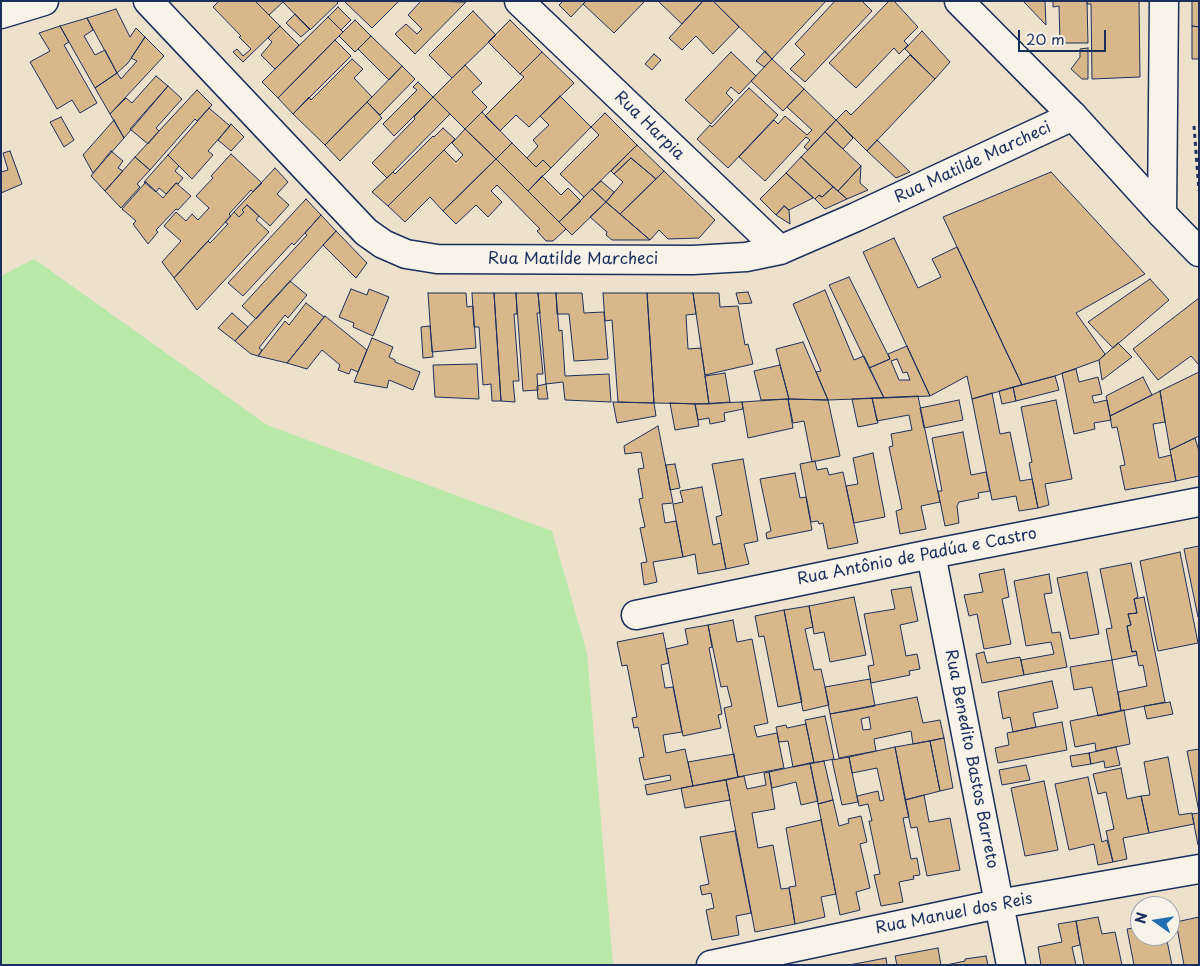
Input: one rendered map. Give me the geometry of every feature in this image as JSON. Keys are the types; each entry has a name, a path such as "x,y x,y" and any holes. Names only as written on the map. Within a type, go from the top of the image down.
{"street":[{"name":"Rua Matilde Marcheci","path":"148,1 366,232 383,244 406,254 437,259 693,260 746,257 780,250 865,213 1073,116"},
{"name":"Rua Harpia","path":"519,1 780,250"},
{"path":"959,1 1073,116 1199,252"},
{"path":"1162,214 1164,1"},
{"name":"Rua Antônio de Padúa e Castro","path":"636,614 1199,502"},
{"name":"Rua Benedito Bastos Barreto","path":"931,554 1011,965"},
{"name":"Rua Manuel dos Reis","path":"711,965 998,904 1199,870"}],"green space":[{"path":"34,259 267,425 552,531 587,653 613,965 1,965 1,276"}],"building":[{"path":"219,1 255,1 280,26 243,62 233,52 237,49 243,56 251,49 213,7"},
{"path":"255,1 282,1 283,2 269,15"},
{"path":"282,1 336,1 338,3 310,30"},
{"path":"344,1 399,1 372,28"},
{"path":"421,1 466,2 415,54 395,34 406,24 417,34 422,29 408,15"},
{"path":"563,1 586,1 571,17 559,5"},
{"path":"586,1 645,1 614,33 583,4"},
{"path":"658,1 703,1 682,24"},
{"path":"703,1 713,1 739,27 713,54 696,36 682,50 669,38"},
{"path":"713,1 826,1 772,59"},
{"path":"835,1 862,1 872,11 805,82 790,69 805,54 795,44"},
{"path":"889,1 894,1 918,27 904,41 908,45 899,54 894,48 856,88 829,63"},
{"path":"1023,1 1045,1 1046,25"},
{"path":"1053,1 1087,1 1088,43 1060,43 1059,6 1053,7"},
{"path":"1087,1 1139,1 1140,77 1092,79 1091,4 1087,4"},
{"path":"1192,1 1199,1 1199,27 1192,26"},
{"path":"338,7 351,20 341,30 328,17"},
{"path":"116,9 130,37 136,28 145,37 128,63 117,73 87,18"},
{"path":"473,11 496,35 452,78 429,55"},
{"path":"295,14 310,29 301,37 286,23"},
{"path":"328,17 343,32 278,98 262,82"},
{"path":"87,18 93,30 84,36 95,55 105,50 117,73 95,88 60,26"},
{"path":"355,20 371,36 355,52 339,36"},
{"path":"510,20 542,52 520,74 488,42"},
{"path":"60,26 69,42 64,45 97,103 80,113 72,100 57,109 30,62 50,51 39,33"},
{"path":"280,26 299,45 275,69 261,55 272,42 268,38"},
{"path":"1192,26 1199,27 1199,59 1192,59"},
{"path":"922,31 950,62 935,79 905,49"},
{"path":"371,36 402,66 389,80 358,49"},
{"path":"145,37 164,56 110,114 95,88 117,73 121,79 137,61 131,58"},
{"path":"335,40 351,56 293,114 278,98"},
{"path":"1088,48 1088,79 1082,79 1071,69 1080,57 1080,49"},
{"path":"765,51 772,59 764,67 756,61"},
{"path":"542,52 574,83 529,127 516,115 500,131 485,116 524,77 520,74"},
{"path":"731,52 756,76 739,94 731,87 726,93 733,100 711,124 685,100"},
{"path":"654,54 661,60 652,70 645,64"},
{"path":"910,55 935,79 867,151 836,120 846,110 851,115"},
{"path":"352,59 363,69 354,78 372,97 325,145 293,114 309,97 311,100"},
{"path":"772,59 804,89 783,111 751,81"},
{"path":"465,65 482,83 472,92 487,107 465,129 433,97"},
{"path":"402,66 415,79 380,115 367,102"},
{"path":"156,76 168,86 124,138 110,114 126,98 132,103"},
{"path":"418,82 433,97 394,136 383,124 417,90 413,87"},
{"path":"168,86 182,99 156,128 159,131 148,144 130,129"},
{"path":"749,88 778,115 728,168 697,139 710,125 712,127"},
{"path":"804,89 836,120 808,150 804,147 810,140 806,137 765,181 739,157 774,120 778,124 785,116 807,135 812,130 787,107"},
{"path":"197,90 212,105 197,121 195,119 150,170 135,157"},
{"path":"560,96 591,127 551,168 543,160 536,167 527,158 538,146 533,140 549,125 540,116"},
{"path":"433,97 450,114 387,178 372,163 415,119 414,117"},
{"path":"367,102 382,118 340,161 325,145"},
{"path":"209,108 230,126 208,151 213,155 192,179 168,155"},
{"path":"482,112 512,143 496,159 465,129"},
{"path":"605,113 637,145 584,197 560,174 599,135 591,127"},
{"path":"61,117 74,140 64,147 50,122"},
{"path":"114,120 124,138 93,173 83,155"},
{"path":"836,120 853,138 843,149 825,132"},
{"path":"231,124 244,137 231,151 218,140"},
{"path":"443,128 455,139 388,206 372,192 393,172 395,174"},
{"path":"465,129 496,159 443,211 430,197 405,222 388,206 444,150 456,162 463,155 452,143"},
{"path":"825,132 861,166 838,191 801,157"},
{"path":"877,140 910,172 896,178 867,151"},
{"path":"512,143 536,167 543,160 551,168 528,191 496,159"},
{"path":"637,145 664,171 656,179 631,158 614,174 611,171"},
{"path":"10,151 22,184 1,193 1,172 8,170 3,153"},
{"path":"111,151 123,161 118,168 123,171 105,191 91,176"},
{"path":"231,154 262,183 253,192 251,190 229,214 231,216 174,278 162,262 181,241 164,226 176,212 186,221 192,214 198,220 209,208 196,196 213,178 211,176"},
{"path":"168,155 179,166 175,171 183,178 166,194 159,188 156,192 144,182"},
{"path":"135,157 150,170 137,184 140,187 121,208 105,191"},
{"path":"801,157 833,187 822,197 819,195 815,199 786,173"},
{"path":"631,158 656,179 620,214 606,202 623,182 614,174"},
{"path":"496,159 566,229 553,241 546,241 537,231 540,229 497,185 491,191 502,202 488,217 476,205 456,224 443,211"},
{"path":"861,166 860,183 868,190 847,199 838,191"},
{"path":"275,168 288,182 277,194 289,205 270,226 247,205 239,217 234,212"},
{"path":"664,171 715,220 699,238 668,239 659,230 650,240 620,214"},
{"path":"1051,172 1145,274 1076,313 1105,354 1099,360 1055,376 1022,385 943,217"},
{"path":"786,173 813,198 789,210 784,206 776,215 760,199"},
{"path":"542,176 561,195 568,188 581,201 559,222 528,191"},
{"path":"601,181 614,192 606,202 592,189"},
{"path":"146,182 163,198 176,183 191,196 156,230 158,232 148,244 133,224 136,221 122,209"},
{"path":"833,187 847,199 825,209 815,199 819,195 822,197"},
{"path":"592,189 606,202 572,235 559,222"},
{"path":"306,199 321,215 243,296 228,283"},
{"path":"606,202 650,240 612,240 606,235 607,232 590,217"},
{"path":"247,205 259,216 256,220 269,232 197,310 174,278 208,241 210,243 228,224 225,222 234,212 239,217"},
{"path":"784,206 789,210 790,224 776,215"},
{"path":"321,215 336,231 256,319 242,306 307,235 305,233"},
{"path":"336,231 367,263 356,278 323,245"},
{"path":"894,238 918,288 941,277 932,259 957,247 1022,385 972,399 967,376 930,396 863,252"},
{"path":"849,277 890,359 869,368 829,285"},
{"path":"1150,279 1169,300 1113,348 1088,322"},
{"path":"290,281 307,295 288,318 285,315 259,348 262,350 258,356 251,354 235,341"},
{"path":"351,289 367,295 369,289 389,297 373,336 353,327 354,323 339,317"},
{"path":"825,290 854,360 864,356 884,398 828,400 816,372 821,371 793,304"},
{"path":"748,292 752,303 739,304 736,293"},
{"path":"428,293 466,293 467,307 473,306 476,348 432,352"},
{"path":"472,293 494,293 501,401 492,401 491,384 483,385 479,327 474,327"},
{"path":"494,293 516,293 517,314 514,314 519,381 513,381 515,402 501,401"},
{"path":"516,293 538,293 540,313 537,313 543,374 537,374 538,390 523,391"},
{"path":"538,293 556,293 559,331 562,330 565,376 609,374 611,402 565,400 563,382 546,384"},
{"path":"556,293 582,293 584,313 604,312 608,359 574,361 569,314 557,314"},
{"path":"603,293 647,293 654,403 618,402 612,320 605,321"},
{"path":"647,293 693,293 696,314 686,315 688,349 701,348 709,404 654,403"},
{"path":"693,293 719,293 720,307 738,306 745,345 748,344 753,364 705,375"},
{"path":"1199,298 1199,365 1191,356 1158,380 1133,349"},
{"path":"306,303 324,317 287,363 258,356 285,321 289,325"},
{"path":"232,313 248,327 235,341 218,328"},
{"path":"325,316 367,350 358,372 351,369 349,374 338,370 340,365 322,350 307,369 287,363"},
{"path":"430,326 433,357 423,358 421,327"},
{"path":"372,338 393,347 389,357 395,360 395,362 420,372 413,390 389,380 387,388 354,382"},
{"path":"803,342 828,400 789,399 776,349"},
{"path":"1118,343 1132,357 1102,380 1099,360"},
{"path":"907,346 930,396 884,398 869,368 890,359 888,354","holes":["897,359 903,373 907,372 910,380 899,380 891,361"]},
{"path":"477,364 479,399 435,397 433,365"},
{"path":"780,365 789,399 761,400 754,371"},
{"path":"1076,369 1079,382 1098,377 1102,394 1092,396 1094,403 1107,400 1111,420 1094,423 1095,429 1074,434 1062,373"},
{"path":"1199,372 1199,436 1170,450 1160,391"},
{"path":"725,373 730,402 709,404 705,376"},
{"path":"1055,376 1059,390 1016,401 1013,387"},
{"path":"1143,377 1152,395 1110,416 1106,396"},
{"path":"546,384 548,399 538,399 537,386"},
{"path":"1013,387 1016,401 1002,404 999,391"},
{"path":"1160,391 1165,422 1153,424 1159,458 1171,455 1176,481 1125,490 1120,466 1125,465 1117,427 1112,428 1110,416"},
{"path":"992,393 1000,434 1010,432 1020,481 1032,479 1038,508 1019,511 1016,496 992,500 972,399"},
{"path":"918,396 940,502 921,506 926,529 900,534 896,511 902,509 889,447 893,446 891,434 912,430 909,415 877,421 872,398"},
{"path":"872,398 878,423 858,427 852,399"},
{"path":"788,399 828,400 840,456 812,462 804,421 793,423"},
{"path":"788,399 793,428 748,438 742,402"},
{"path":"959,400 963,420 924,428 920,408"},
{"path":"1056,400 1072,479 1045,484 1049,505 1038,508 1029,463 1032,462 1021,407"},
{"path":"613,402 654,403 656,416 617,423"},
{"path":"742,402 743,409 724,413 725,421 710,424 709,418 698,420 695,404"},
{"path":"670,403 695,404 699,426 675,430"},
{"path":"658,426 673,503 662,504 665,523 676,521 683,557 653,562 657,582 644,585 641,563 647,562 640,528 645,527 639,499 643,498 638,469 644,468 641,452 625,454 624,446"},
{"path":"963,432 971,475 986,472 990,491 978,493 979,498 959,502 957,506 959,523 945,526 938,491 942,491 932,438"},
{"path":"1195,438 1199,451 1199,476 1176,481 1170,450"},
{"path":"873,453 885,517 854,523 846,486 858,484 853,458"},
{"path":"743,459 758,541 744,544 749,564 726,569 716,517 722,515 712,464"},
{"path":"815,461 817,470 827,468 829,475 843,472 858,543 828,549 823,523 819,524 818,521 811,522 800,464"},
{"path":"675,464 680,488 670,490 666,465"},
{"path":"795,473 800,498 806,497 812,530 767,539 766,533 771,531 760,479"},
{"path":"702,487 713,545 721,543 726,569 698,574 695,554 683,557 673,504 683,502 680,491"},
{"path":"1199,546 1199,617 1198,617 1184,549"},
{"path":"1180,552 1198,643 1158,651 1140,561"},
{"path":"1131,563 1138,597 1134,599 1137,613 1128,614 1131,625 1127,626 1132,652 1136,651 1137,655 1112,660 1106,629 1112,628 1100,569"},
{"path":"1004,569 1009,597 1002,599 1011,644 984,649 977,614 969,616 964,595 983,592 979,574"},
{"path":"1087,572 1099,634 1070,639 1057,578"},
{"path":"1049,574 1052,593 1044,594 1052,633 1060,632 1067,667 1024,675 1021,660 1054,654 1051,642 1026,646 1014,581"},
{"path":"911,587 918,621 900,625 906,656 917,654 920,669 909,671 910,675 871,683 868,666 874,665 864,614 895,609 891,590"},
{"path":"854,597 866,655 830,662 824,632 814,634 809,606"},
{"path":"1144,597 1165,702 1121,711 1118,692 1147,686 1143,665 1139,666 1136,651 1132,652 1127,626 1131,625 1128,614 1137,613 1134,599"},
{"path":"809,606 813,627 805,629 814,670 821,669 829,705 803,711 784,610"},
{"path":"784,610 802,702 778,707 764,636 759,637 755,616"},
{"path":"733,620 737,642 752,639 768,723 754,726 757,737 777,733 784,768 738,777 724,708 732,706 727,686 721,687 708,625"},
{"path":"708,625 712,647 709,648 722,714 718,715 721,728 683,736 666,649 688,644 685,629"},
{"path":"663,633 669,663 661,665 665,688 673,687 682,732 663,735 666,753 685,749 693,786 647,795 645,785 671,780 670,775 644,780 639,758 644,757 638,727 634,728 632,718 637,717 627,665 622,666 617,642"},
{"path":"984,652 987,663 1020,657 1024,675 982,683 976,654"},
{"path":"1112,660 1121,711 1098,716 1092,687 1074,690 1070,667"},
{"path":"870,679 875,706 830,714 825,687"},
{"path":"1052,681 1058,708 1033,713 1036,727 1013,732 1010,717 1003,719 998,692"},
{"path":"917,697 923,723 940,720 944,738 913,744 911,731 874,739 876,751 839,758 830,714","holes":["869,717 871,729 863,730 861,719"]},
{"path":"1170,702 1173,714 1147,719 1144,706"},
{"path":"1124,710 1130,744 1096,751 1095,743 1075,747 1070,721"},
{"path":"825,716 834,759 814,763 805,720"},
{"path":"1062,722 1067,750 998,763 995,748 1009,745 1007,733"},
{"path":"806,724 814,763 793,767 788,741 779,742 776,727 786,725 787,728"},
{"path":"944,738 953,788 940,791 930,741"},
{"path":"930,741 940,791 905,800 895,747"},
{"path":"895,747 909,817 903,818 911,859 917,858 920,875 913,876 914,879 899,882 903,902 881,906 874,875 880,874 869,821 872,821 868,804 859,806 857,796 878,791 880,801 884,800 877,768 852,773 849,757"},
{"path":"1116,747 1120,765 1105,768 1104,761 1091,764 1089,753"},
{"path":"1199,749 1199,812 1187,751"},
{"path":"1089,753 1091,764 1072,767 1070,756"},
{"path":"734,754 738,777 693,786 688,762"},
{"path":"849,757 858,802 842,805 832,760"},
{"path":"1168,757 1179,815 1192,813 1194,824 1149,833 1141,796 1150,795 1144,762"},
{"path":"824,761 833,800 818,804 810,763"},
{"path":"810,763 818,801 801,805 796,782 772,788 769,772"},
{"path":"1026,765 1030,780 1002,785 999,770"},
{"path":"1121,768 1127,799 1141,796 1149,833 1123,838 1127,859 1113,862 1106,831 1114,829 1106,792 1098,794 1093,774"},
{"path":"769,772 775,809 752,813 758,848 773,845 781,889 789,888 795,924 755,932 726,780 744,776 747,789 766,785 764,773"},
{"path":"1088,777 1102,842 1107,840 1113,862 1098,865 1094,844 1069,850 1055,784"},
{"path":"726,780 730,800 685,808 681,788"},
{"path":"1044,781 1058,850 1025,856 1011,788"},
{"path":"924,795 929,822 950,818 960,870 927,876 917,827 911,828 905,800"},
{"path":"833,800 839,826 849,823 848,819 861,816 867,842 860,844 870,888 856,892 860,910 840,915 818,804"},
{"path":"1199,813 1199,845 1198,845 1192,814"},
{"path":"821,820 836,894 821,897 825,917 795,924 789,887 796,886 786,828"},
{"path":"735,831 751,913 736,916 739,935 712,940 706,910 714,908 711,893 702,895 700,886 709,884 700,837"},
{"path":"1098,917 1102,934 1115,932 1122,965 1084,965 1076,921"},
{"path":"1199,917 1199,965 1184,965 1180,944 1180,921"},
{"path":"1076,921 1080,945 1072,947 1076,965 1041,965 1038,947 1062,942 1058,924"},
{"path":"1127,929 1130,929 1130,944"},
{"path":"1130,946 1168,946 1172,965 1134,965"},
{"path":"938,948 941,965 897,965 895,956"},
{"path":"986,956 988,965 946,965 965,961 965,959"},
{"path":"886,958 887,965 849,965"}]}
